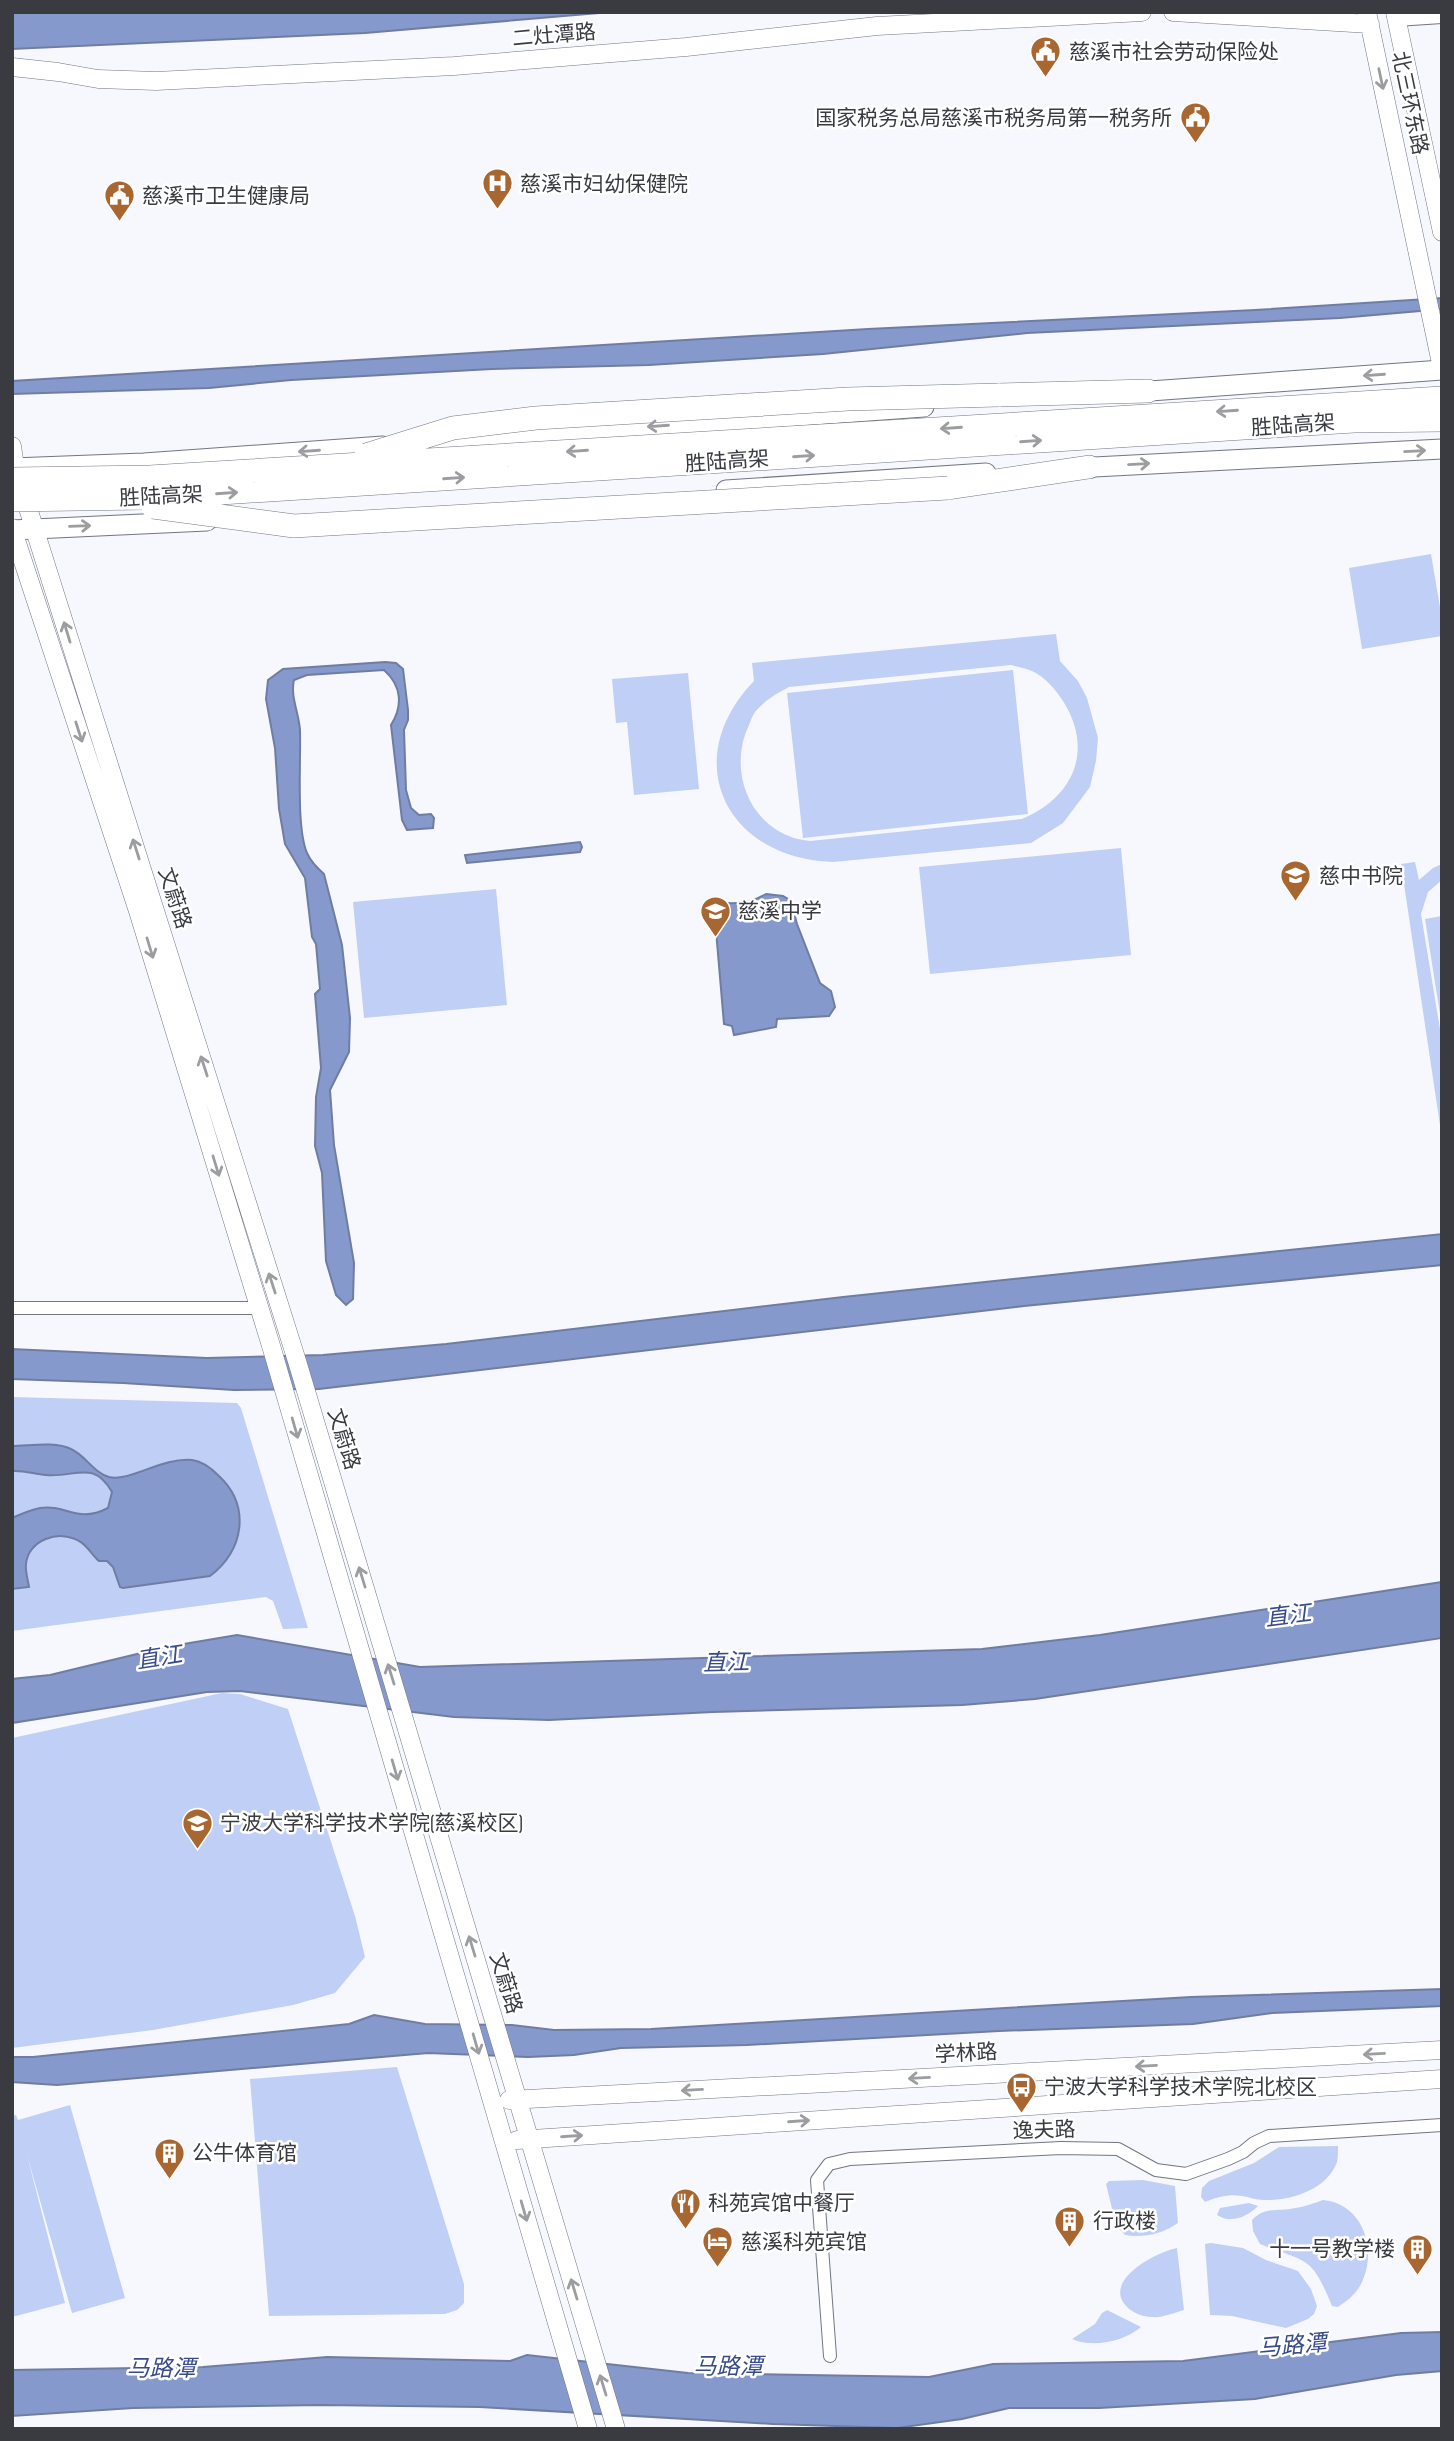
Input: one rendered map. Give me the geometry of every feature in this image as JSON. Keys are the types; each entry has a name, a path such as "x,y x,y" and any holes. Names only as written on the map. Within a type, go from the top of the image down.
{"highway":[{"path":"332,466 453,428 536,418 848,400 1148,391"},
{"name":"胜陆高架","path":"13,471 150,477 1442,398"},
{"name":"胜陆高架","path":"12,500 142,498 1354,421 1442,420"},
{"path":"88,499 294,526 948,488 1089,467"}],"main road":[{"name":"二灶潭路","path":"12,67 98,79 156,80 440,67 686,47 877,26 1142,12"},
{"path":"1173,12 1368,18"},
{"name":"北三环东路","path":"1395,16 1442,232"},
{"name":"北三环东路","path":"1368,18 1442,369"},
{"path":"13,471 1442,369"},
{"name":"文蔚路","path":"12,446 13,471 34,528 295,1354 614,2423"},
{"path":"13,529 267,519 1089,467 1442,449"},
{"name":"文蔚路","path":"13,529 138,911 260,1308 586,2422"},
{"name":"学林路","path":"492,2101 1442,2050"},
{"path":"503,2141 1442,2079"}],"street":[{"path":"1395,16 1442,18"},
{"path":"12,1308 260,1308"},
{"name":"逸夫路","path":"830,2356 817,2180 828,2164 850,2159 1061,2148 1118,2149 1156,2170 1186,2175 1243,2152 1269,2136 1442,2125"}],"shaded area":[{"path":"1431,554 1442,619 1442,636 1362,649 1349,568"},
{"path":"1056,634 1060,661 1078,681 1087,698 1098,738 1090,787 1063,823 1031,843 833,862 796,857 765,844 741,825 725,800 717,773 719,743 731,712 754,681 752,663","holes":["1011,665 1037,674 1053,688 1072,719 1077,737 1074,770 1055,798 1040,810 1022,819 810,841 791,837 775,829 753,807 742,778 742,747 746,732 759,708 789,687"]},
{"path":"1013,670 1028,814 803,838 787,693"},
{"path":"688,673 699,789 634,795 627,722 616,723 612,679"},
{"path":"1121,848 1131,955 930,974 919,867"},
{"path":"1415,862 1419,880 1442,864 1442,880 1428,892 1421,914 1442,1041 1441,1132 1401,864"},
{"path":"496,889 507,1005 364,1018 353,902"},
{"path":"1442,916 1442,1027 1425,919"},
{"path":"12,1397 237,1403 241,1408 308,1628 283,1629 273,1601 266,1597 12,1631"},
{"path":"222,1693 240,1694 288,1709 355,1916 365,1957 335,1993 293,2005 153,2030 12,2048 12,1738"},
{"path":"397,2067 464,2284 464,2303 457,2310 445,2314 269,2316 250,2079"},
{"path":"70,2105 125,2298 72,2313 27,2155 65,2303 12,2317 12,2116 16,2115 18,2120"},
{"path":"1338,2146 1337,2162 1332,2172 1307,2192 1274,2200 1233,2195 1205,2202 1201,2197 1202,2188 1209,2181 1254,2163 1279,2147"},
{"path":"1143,2180 1175,2186 1178,2223 1153,2234 1125,2235 1116,2225 1106,2184 1109,2181"},
{"path":"1323,2200 1337,2203 1349,2210 1364,2231 1367,2244 1368,2258 1361,2284 1351,2297 1338,2307 1332,2306 1313,2269 1298,2259 1260,2244 1253,2231 1252,2220 1262,2213 1302,2207"},
{"path":"1249,2203 1258,2206 1244,2216 1228,2219 1217,2215 1220,2208"},
{"path":"1205,2244 1243,2248 1266,2260 1298,2271 1311,2289 1317,2306 1314,2314 1286,2328 1232,2316 1210,2315"},
{"path":"1177,2248 1184,2310 1149,2317 1129,2309 1121,2297 1121,2287 1126,2278 1145,2262"},
{"path":"1107,2310 1141,2327 1108,2342 1089,2343 1072,2339 1095,2324"}],"water":[{"path":"12,12 611,12 365,33 12,49"},
{"path":"1442,298 1442,309 1340,318 1027,333 823,354 649,365 492,369 291,380 209,388 12,394 12,381 868,329"},
{"path":"396,663 403,669 408,710 404,730 406,790 411,808 419,815 431,814 434,818 433,828 407,830 402,820 391,725 398,711 399,696 390,676 384,670 307,675 294,680 293,686 300,730 301,827 307,853 324,874 342,945 350,1018 349,1052 330,1090 334,1145 354,1263 353,1299 346,1305 336,1295 326,1261 322,1173 315,1146 316,1097 321,1068 315,994 320,989 316,944 312,937 305,878 285,844 279,809 275,748 266,699 268,680 283,669"},
{"path":"580,842 580,852 467,863 465,855"},
{"path":"766,894 783,896 791,901 820,983 831,991 835,1007 829,1016 777,1019 776,1027 734,1035 732,1026 724,1024 714,907 719,902 743,902"},
{"path":"1442,1234 1442,1265 1024,1306 319,1389 234,1390 12,1379 12,1349 207,1358 323,1355 446,1344 843,1297"},
{"path":"12,1446 65,1447 76,1452 104,1475 117,1478 169,1462 199,1462 219,1476 236,1501 239,1528 236,1541 230,1554 210,1576 123,1588 120,1587 113,1567 107,1561 99,1561 79,1541 63,1536 54,1537 38,1543 28,1556 26,1567 29,1587 12,1589 12,1518 40,1508 80,1514 97,1512 108,1508 112,1492 105,1482 90,1473 46,1475 12,1471"},
{"name":"直江","path":"1442,1582 1442,1638 1035,1699 962,1705 549,1720 454,1717 240,1691 207,1692 12,1723 12,1679 50,1675 166,1647 237,1635 420,1667 982,1649 1100,1635"},
{"path":"1442,1989 1442,2006 1272,2013 1193,2024 999,2031 747,2045 621,2048 574,2055 528,2057 428,2053 57,2085 12,2082 12,2057 349,2024 374,2015 425,2024 512,2025 554,2030 651,2029 1191,1997"},
{"name":"马路潭","path":"1442,2332 1442,2371 1396,2375 1255,2399 1099,2408 1009,2408 962,2419 897,2428 773,2424 480,2407 322,2405 133,2408 12,2416 12,2370 203,2367 327,2357 510,2361 527,2355 688,2373 929,2377 993,2364 1183,2361 1401,2333"}],"place":[{"name":"慈溪市社会劳动保险处","path":"1046,79"},
{"name":"国家税务总局慈溪市税务局第一税务所","path":"1195,145"},
{"name":"慈溪市妇幼保健院","path":"497,211"},
{"name":"慈溪市卫生健康局","path":"119,223"},
{"name":"慈中书院","path":"1296,903"},
{"name":"慈溪中学","path":"715,938"},
{"name":"宁波大学科学技术学院(慈溪校区)","path":"197,1850"},
{"name":"宁波大学科学技术学院北校区","path":"1021,2114"},
{"name":"公牛体育馆","path":"169,2180"},
{"name":"科苑宾馆中餐厅","path":"685,2230"},
{"name":"行政楼","path":"1070,2248"},
{"name":"慈溪科苑宾馆","path":"718,2269"},
{"name":"十一号教学楼","path":"1418,2276"}]}
